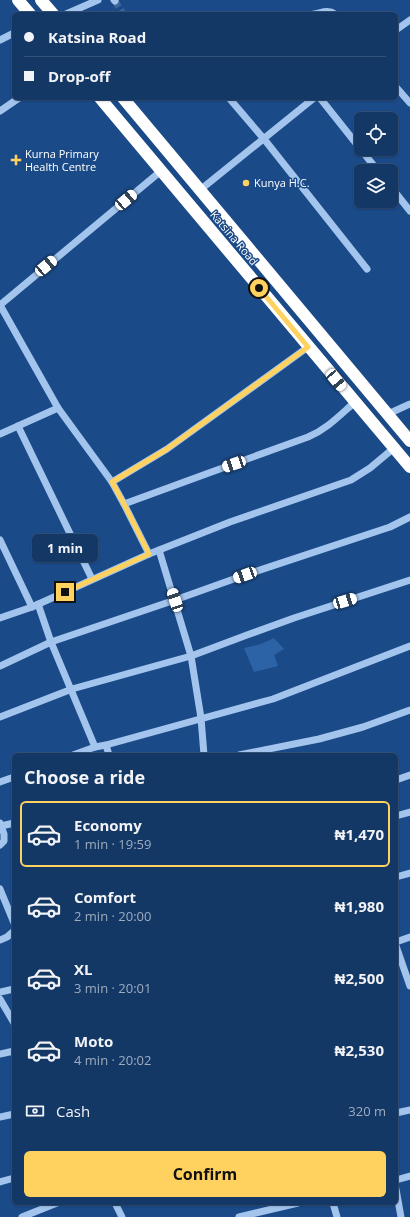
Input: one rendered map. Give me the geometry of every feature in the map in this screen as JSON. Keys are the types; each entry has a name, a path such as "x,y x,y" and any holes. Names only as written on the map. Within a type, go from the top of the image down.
{"highway":[{"path":"18,0 28,12"},
{"path":"41,0 51,12"},
{"name":"Katsina Road","path":"102,100 410,467"},
{"name":"Katsina Road","path":"125,100 410,441"}],"street":[{"path":"71,12 98,0"},
{"path":"398,29 410,20"},
{"path":"0,40 12,34"},
{"path":"398,89 410,103"},
{"path":"0,111 17,100"},
{"path":"231,100 264,139 367,269"},
{"path":"200,190 312,100"},
{"path":"322,100 372,164"},
{"path":"149,554 112,482 58,408 0,305 161,171"},
{"path":"398,196 410,211"},
{"path":"112,482 167,449 308,347"},
{"path":"124,504 308,438 329,426 355,402"},
{"path":"388,414 410,404"},
{"path":"0,434 58,408"},
{"path":"18,426 92,579"},
{"path":"0,618 35,605 149,554 230,522 351,480 370,468 394,448"},
{"path":"0,666 51,642 390,527 410,517"},
{"path":"0,540 35,605 72,689 95,747"},
{"path":"159,550 192,656 201,718 204,753"},
{"path":"0,717 72,689 192,656 287,621 410,580"},
{"path":"78,753 95,747 273,699 410,646"},
{"path":"249,753 318,739 363,727 410,710"},
{"path":"106,745 108,753"},
{"path":"398,779 410,775"},
{"path":"0,782 12,778"},
{"path":"398,815 410,812"},
{"path":"0,845 4,841 4,834 1,824 12,823"},
{"path":"398,876 410,873"},
{"path":"0,888 12,918"},
{"path":"0,940 12,933"},
{"path":"398,941 410,936"},
{"path":"398,952 410,986"},
{"path":"0,992 12,989"},
{"path":"0,999 12,1020"},
{"path":"0,1054 12,1051"},
{"path":"398,1113 410,1110"},
{"path":"0,1117 12,1114"},
{"path":"398,1179 410,1176"},
{"path":"0,1182 12,1179"},
{"path":"398,1200 401,1217"},
{"path":"22,1217 52,1205"},
{"path":"116,1205 122,1217"},
{"path":"239,1217 290,1205"},
{"path":"334,1205 337,1217"}],"shaded area":[{"path":"274,638 284,649 274,655 278,666 254,672 244,648 261,644"}],"tunnel":[{"path":"115,1 122,12"}],"place":[{"name":"Kurna Primary Health Centre","path":"16,160"},
{"name":"Kunya H.C.","path":"246,183"}],"route":[{"path":"65,592 149,554 112,482 167,449 308,347 259,288"}]}
